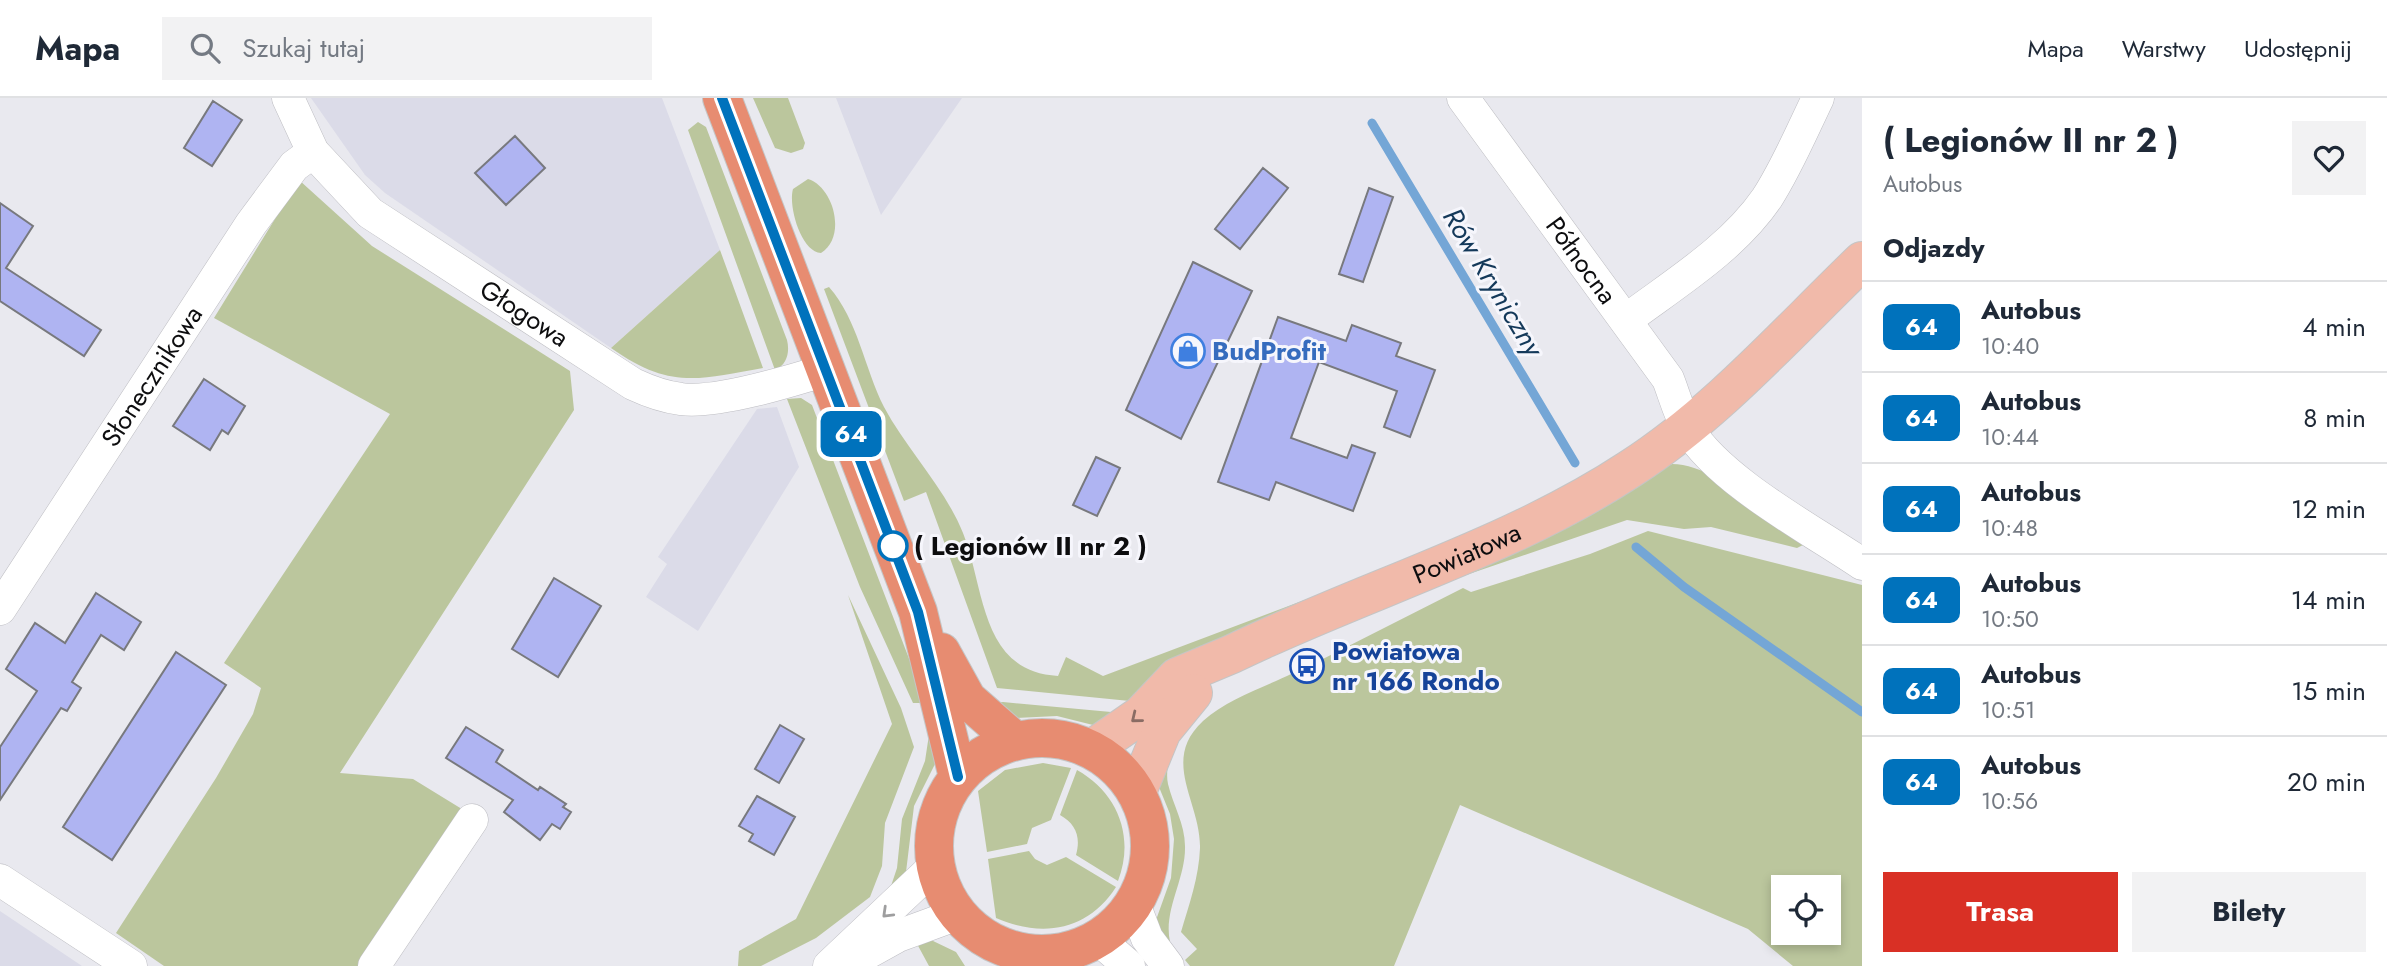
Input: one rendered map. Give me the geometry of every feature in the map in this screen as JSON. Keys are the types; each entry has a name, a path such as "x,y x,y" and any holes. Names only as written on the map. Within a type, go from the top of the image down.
{"highway":[{"path":"722,98 918,612 958,777"},
{"path":"918,612 967,699 1015,741"},
{"path":"1054,738 1092,749 1118,768 1137,792 1149,822 1151,843 1147,875 1134,904 1118,924 1098,939 1063,952 1026,960 987,953 944,891 936,865 934,846 937,818 948,792 958,777 988,752 1015,741 1054,738"}],"main road":[{"name":"Powiatowa","path":"1092,749 1141,715 1177,677 1565,508 1630,469 1688,428 1862,261"},
{"name":"Powiatowa","path":"1137,792 1162,731 1187,699 1232,654"}],"street":[{"name":"Głogowa","path":"288,98 313,152 353,197 387,225 604,368 641,388 682,400 775,385 826,370"},
{"name":"Północna","path":"1463,98 1668,379 1688,428"},
{"path":"1626,320 1710,257 1752,218 1779,176 1818,98"},
{"name":"Słonecznikowa","path":"0,609 257,216 294,166 313,152"},
{"path":"1688,428 1739,481 1862,564"},
{"path":"374,966 472,820"},
{"path":"829,966 936,865"},
{"path":"0,880 131,966"},
{"path":"1134,904 1147,938 1168,966"},
{"path":"842,966 898,936 958,914"},
{"path":"1098,939 1129,966"}],"shaded area":[{"path":"311,98 662,98 720,250 611,348 385,193 365,175"},
{"path":"836,98 962,98 881,215"},
{"path":"777,407 799,467 698,631 646,597 667,564 658,557 757,409"},
{"path":"0,911 82,966 0,966"}],"green space":[{"path":"753,98 788,98 805,143 803,149 791,153 775,148"},
{"path":"698,122 706,127 787,340 787,358 775,370 688,130"},
{"path":"808,179 825,192 834,213 834,236 829,246 821,253 814,251 802,237 792,206 793,189"},
{"path":"299,180 372,246 570,371 574,410 340,773 413,779 483,822 384,966 164,966 116,933 216,778 253,714 261,688 224,663 390,414 214,318"},
{"path":"720,250 763,368 701,378 667,376 631,361 611,348"},
{"path":"829,287 854,329 884,407 955,516 963,533 990,624 999,643 1013,660 1032,671 1058,676 1066,657 1103,676 1331,590 1140,702 997,688 926,492 904,501 824,289"},
{"path":"801,398 812,405 926,703 913,703 860,587 787,399"},
{"path":"1672,464 1689,466 1724,482 1805,544 1797,548 1711,527 1684,529 1627,520 1437,585"},
{"path":"1648,531 1862,585 1862,966 1793,966 1748,929 1460,805 1394,966 1190,966 1185,960 1197,949 1181,932 1196,880 1200,848 1199,831 1183,767 1191,736 1203,721 1235,700 1293,673 1298,681 1316,672 1313,664 1463,588 1471,592 1590,554"},
{"path":"848,595 901,708 914,747 885,823 882,866 870,897 816,938 761,966 738,966 739,951 796,919 892,724"},
{"path":"1003,702 1122,713 1093,725 1057,716 1015,718 984,704"},
{"path":"930,728 935,764 914,806 906,872 887,898 897,868 902,819 925,761"},
{"path":"1169,757 1168,784 1181,822 1185,846 1170,918 1170,942 1164,947 1156,920 1171,878 1174,839 1170,814 1159,787"},
{"path":"1043,763 1071,768 1051,820 1032,828 1027,844 987,852 978,791 1005,770"},
{"path":"1077,770 1103,791 1119,818 1125,848 1118,881 1076,855 1076,832 1060,815"},
{"path":"1029,851 1035,859 1047,865 1066,857 1116,887 1092,913 1063,926 1030,928 996,918 988,859"},
{"path":"931,940 956,952 965,966 929,966 916,942"}],"building":[{"path":"213,101 242,120 212,166 184,148"},
{"path":"515,136 545,168 506,205 475,173"},
{"path":"1263,168 1288,188 1240,249 1215,229"},
{"path":"1369,188 1393,197 1363,282 1339,274"},
{"path":"0,203 33,226 6,268 101,330 84,356 0,301"},
{"name":"BudProfit","path":"1193,262 1252,291 1181,439 1126,410"},
{"path":"1278,317 1346,341 1352,325 1401,343 1396,356 1435,370 1410,437 1384,427 1397,391 1319,362 1291,438 1347,458 1352,445 1375,453 1353,511 1276,482 1269,500 1218,482"},
{"path":"204,379 245,406 228,434 222,430 210,450 173,426"},
{"path":"1096,457 1120,468 1097,516 1073,505"},
{"path":"554,578 601,606 558,677 512,649"},
{"path":"96,593 141,622 124,650 101,635 72,682 81,688 67,711 61,708 0,800 0,747 37,691 6,669 35,623 65,643"},
{"path":"176,652 226,685 112,860 63,827"},
{"path":"780,725 804,739 779,783 755,769"},
{"path":"466,727 503,750 496,762 538,790 540,787 566,804 563,807 571,812 560,829 552,824 540,840 504,812 513,800 446,758"},
{"path":"757,796 795,817 774,855 749,841 753,834 739,826"}],"waterway":[{"name":"Rów Kryniczny","path":"1372,123 1575,463"},
{"name":"Rów Kryniczny","path":"1636,547 1684,587 1862,712"}],"bus line":[{"name":"64","path":"722,98 918,612 958,777"}],"place":[{"name":"BudProfit","path":"1188,351"},
{"name":"( Legionów II nr 2 )","path":"893,546"},
{"name":"Powiatowa nr 166 Rondo","path":"1307,666"}]}
